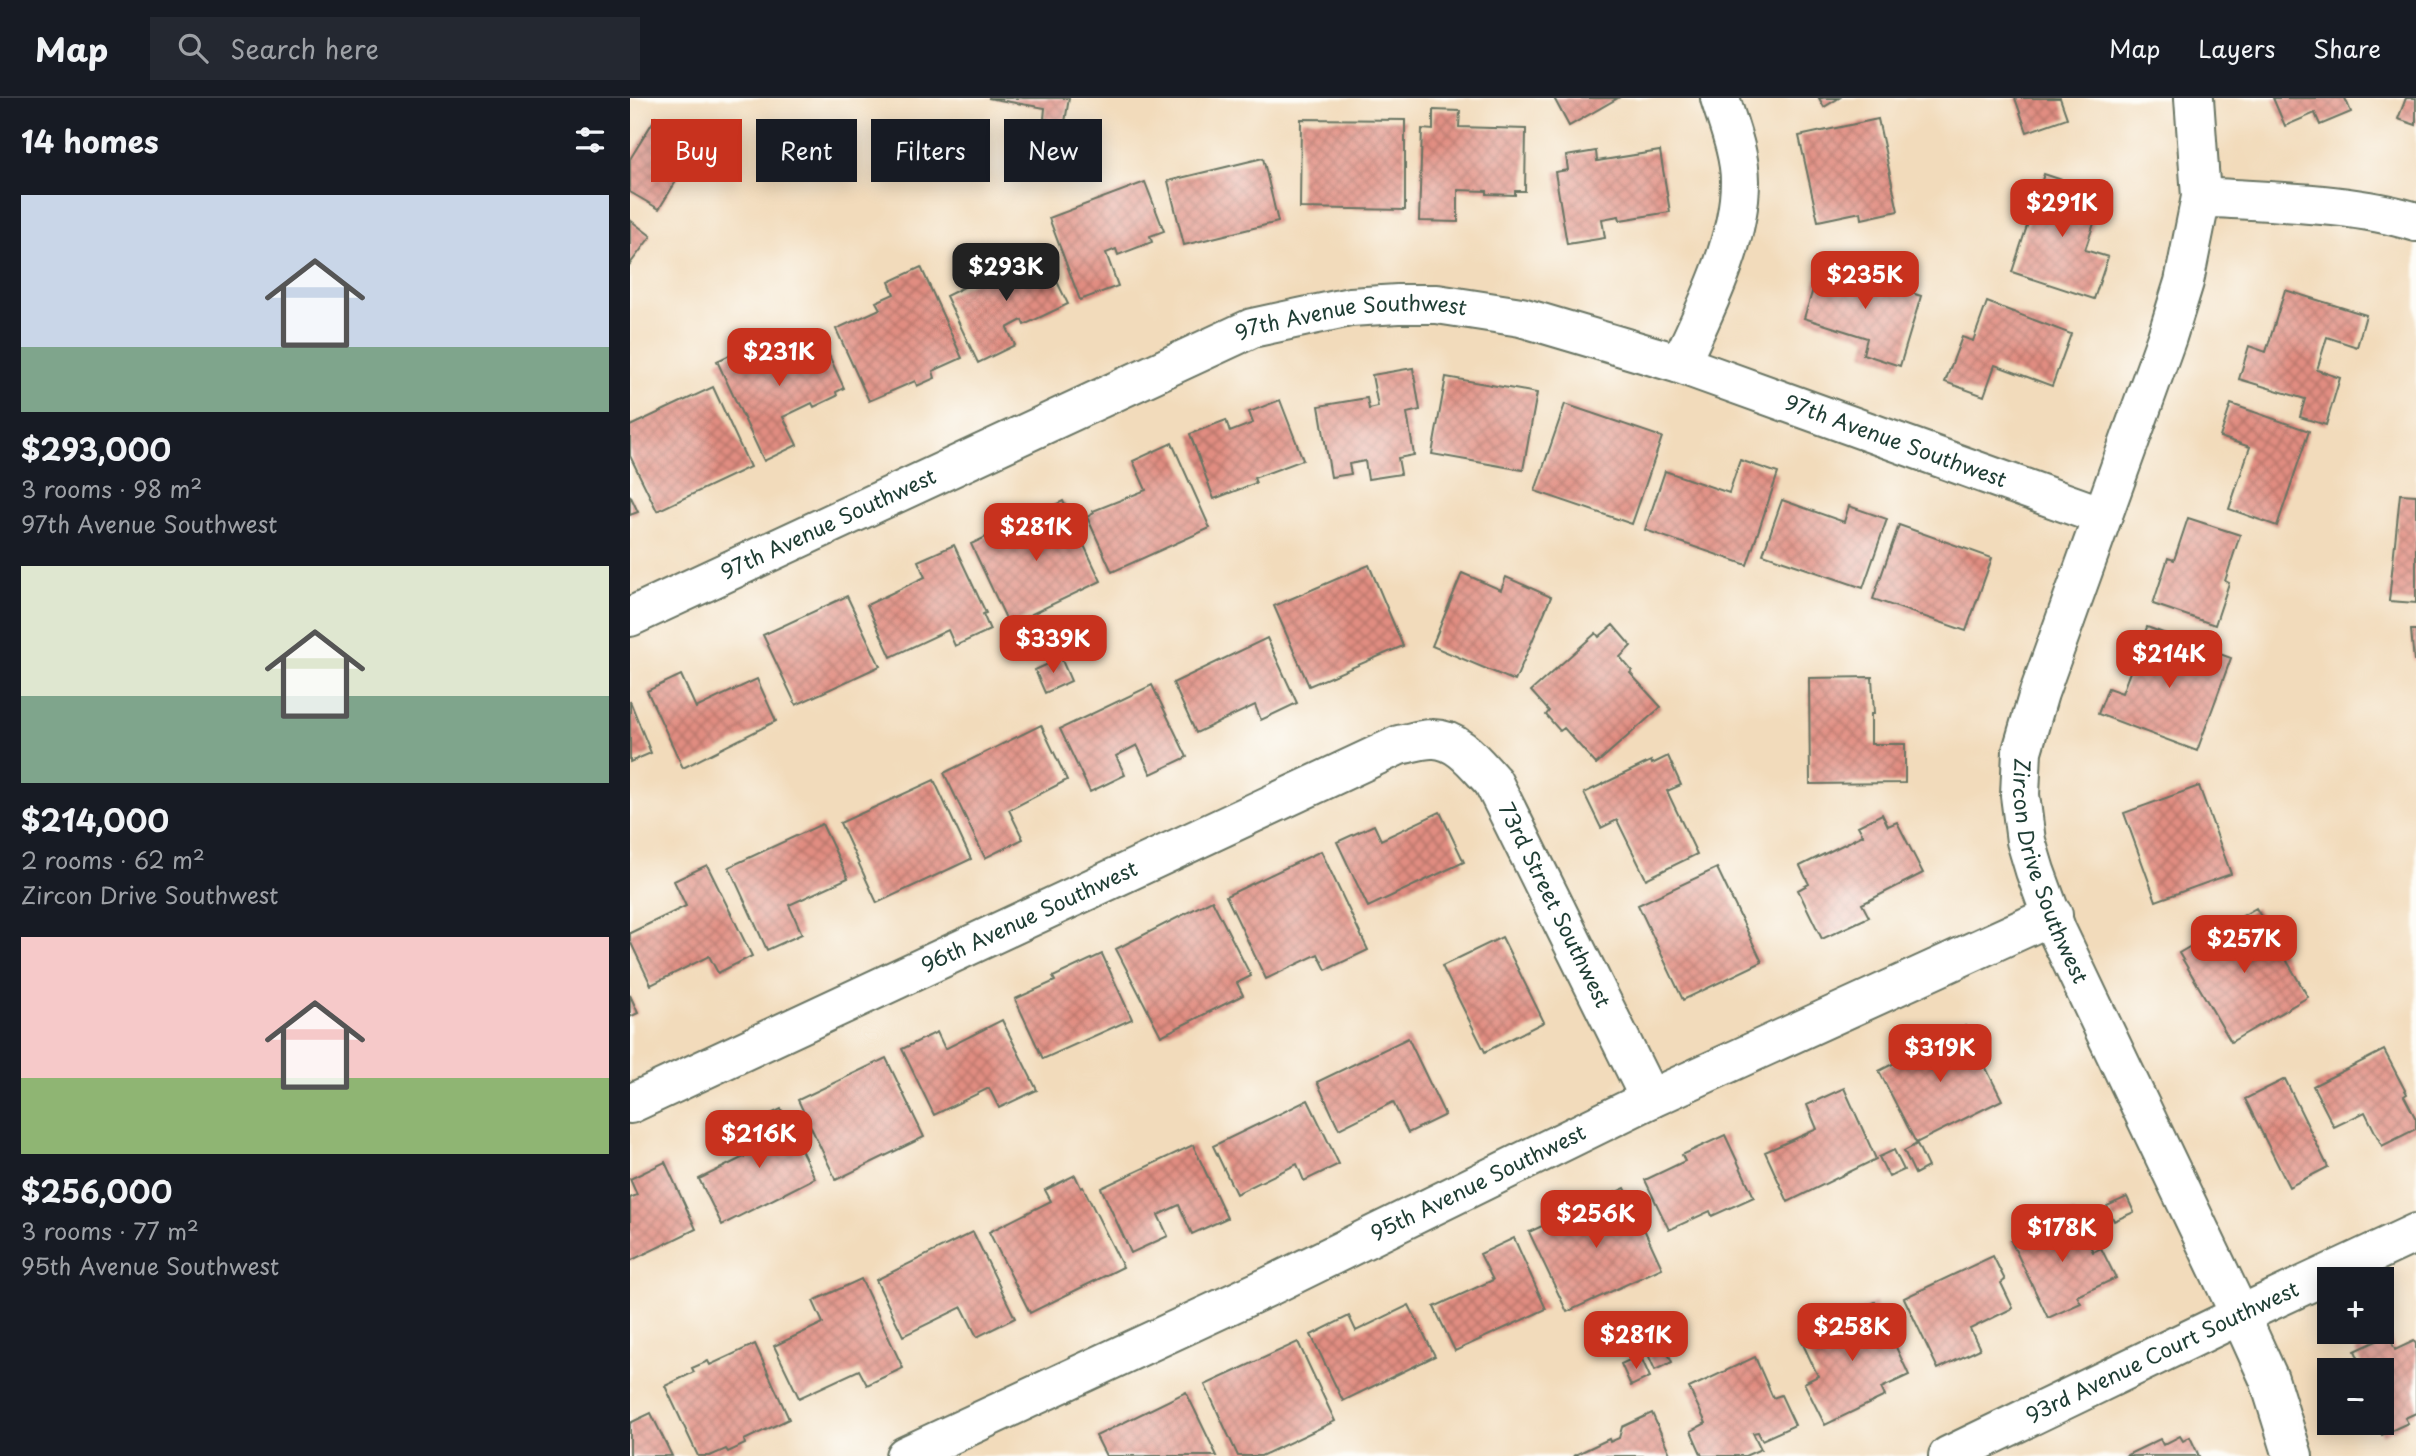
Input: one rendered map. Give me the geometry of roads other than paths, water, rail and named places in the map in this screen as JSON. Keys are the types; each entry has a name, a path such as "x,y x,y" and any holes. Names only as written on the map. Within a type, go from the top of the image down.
{"street":[{"path":"1680,364 1701,318 1735,225 1740,180 1735,148 1720,98"},
{"name":"Zircon Drive Southwest","path":"2194,98 2201,197 2184,282 2167,337 2039,693 2022,751 2020,795 2025,841 2057,931 2269,1379 2293,1456"},
{"path":"2201,197 2348,209 2392,215 2416,222"},
{"name":"97th Avenue Southwest","path":"630,617 1252,328 1350,307 1398,303 1437,304 1521,317 1680,364 2102,516"},
{"name":"73rd Street Southwest","path":"1433,739 1447,740 1463,751 1493,782 1650,1099"},
{"name":"96th Avenue Southwest","path":"630,1104 1399,745 1433,739"},
{"name":"95th Avenue Southwest","path":"905,1456 1270,1286 1650,1099 2053,915"},
{"name":"93rd Avenue Court Southwest","path":"1948,1456 2416,1233"}]}
